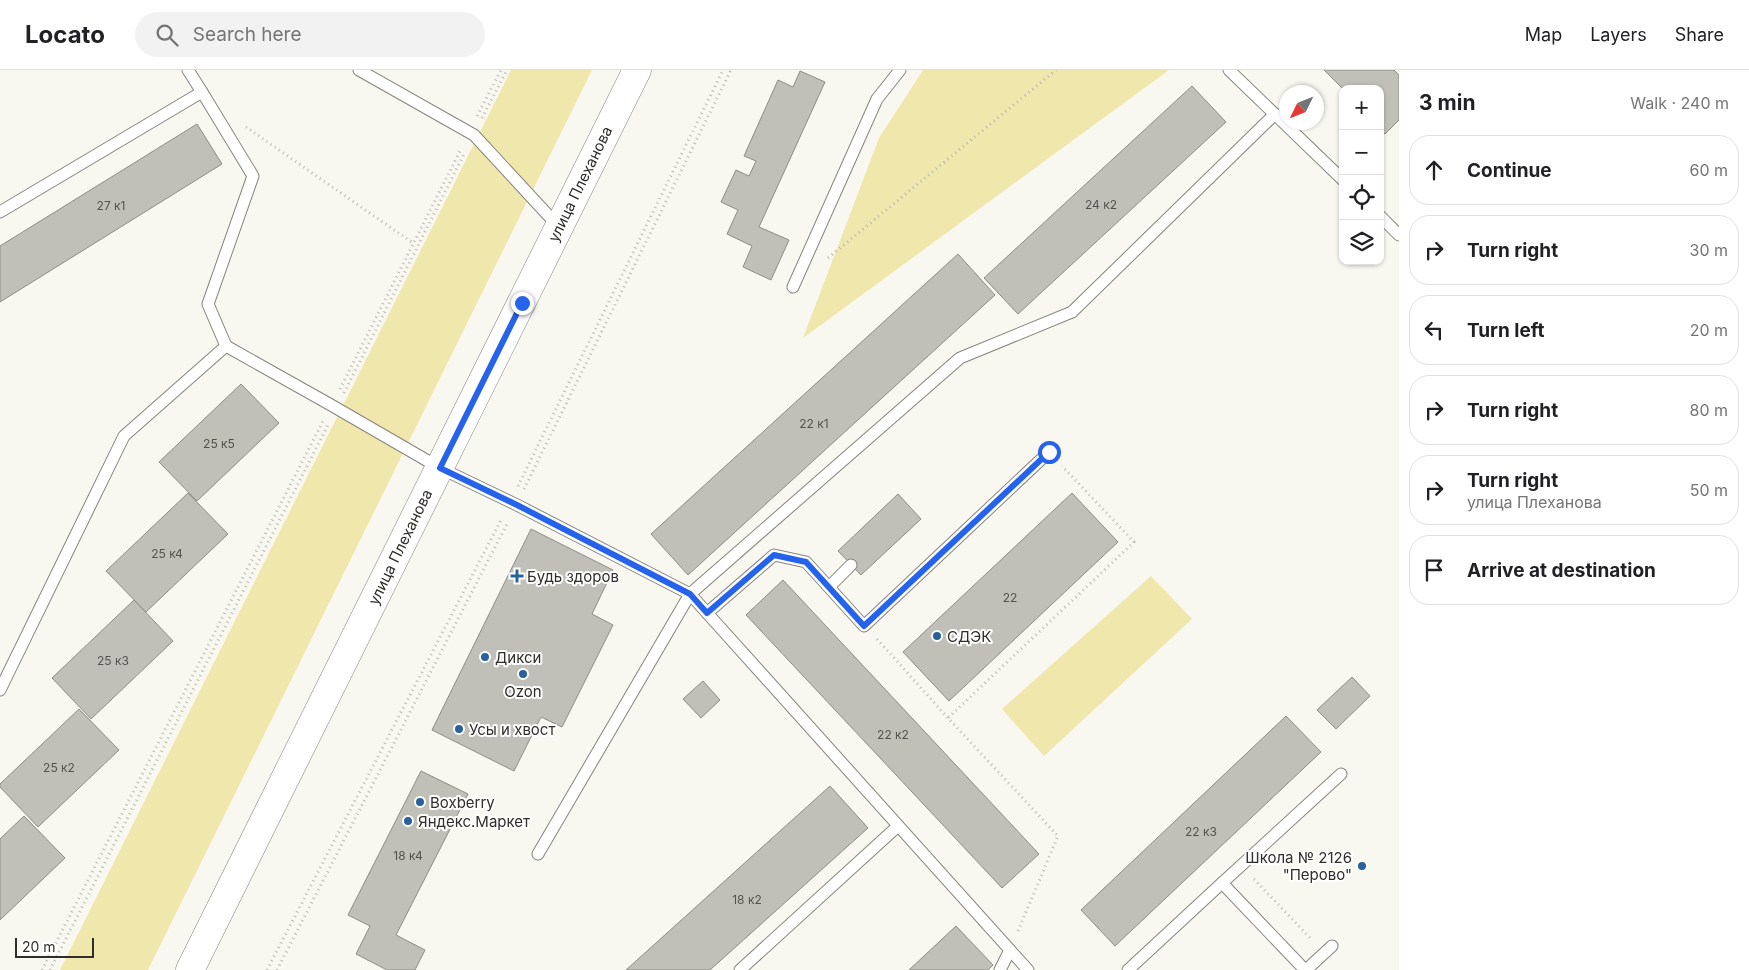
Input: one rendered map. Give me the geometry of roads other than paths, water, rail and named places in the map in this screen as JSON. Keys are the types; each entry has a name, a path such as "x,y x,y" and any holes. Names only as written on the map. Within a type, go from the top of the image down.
{"street":[{"name":"улица Плеханова","path":"190,970 636,70"}],"lane":[{"path":"188,70 253,176 208,304 226,346 440,468 690,594 1028,970"},
{"path":"359,70 471,133 559,227"},
{"path":"793,287 877,99 900,70"},
{"path":"1229,70 1339,176"},
{"path":"0,212 202,92"},
{"path":"538,854 690,594 960,358 1072,312 1275,114"},
{"path":"1384,220 1399,235"},
{"path":"0,690 124,436 226,346"},
{"path":"707,613 774,555 806,562 864,626 1049,452"},
{"path":"829,587 851,565"},
{"path":"1128,970 1341,774"},
{"path":"740,970 898,826"},
{"path":"1222,882 1305,970 1328,949"},
{"path":"1000,970 1010,950"}],"place":[{"name":"Будь здоров","path":"517,576"},
{"name":"СДЭК","path":"937,636"},
{"name":"Дикси","path":"485,657"},
{"name":"Ozon","path":"523,674"},
{"name":"Усы и хвост","path":"459,729"},
{"name":"Boxberry","path":"420,802"},
{"name":"Яндекс.Маркет","path":"408,821"},
{"name":"Школа № 2126 \"Перово\"","path":"1362,866"}]}
